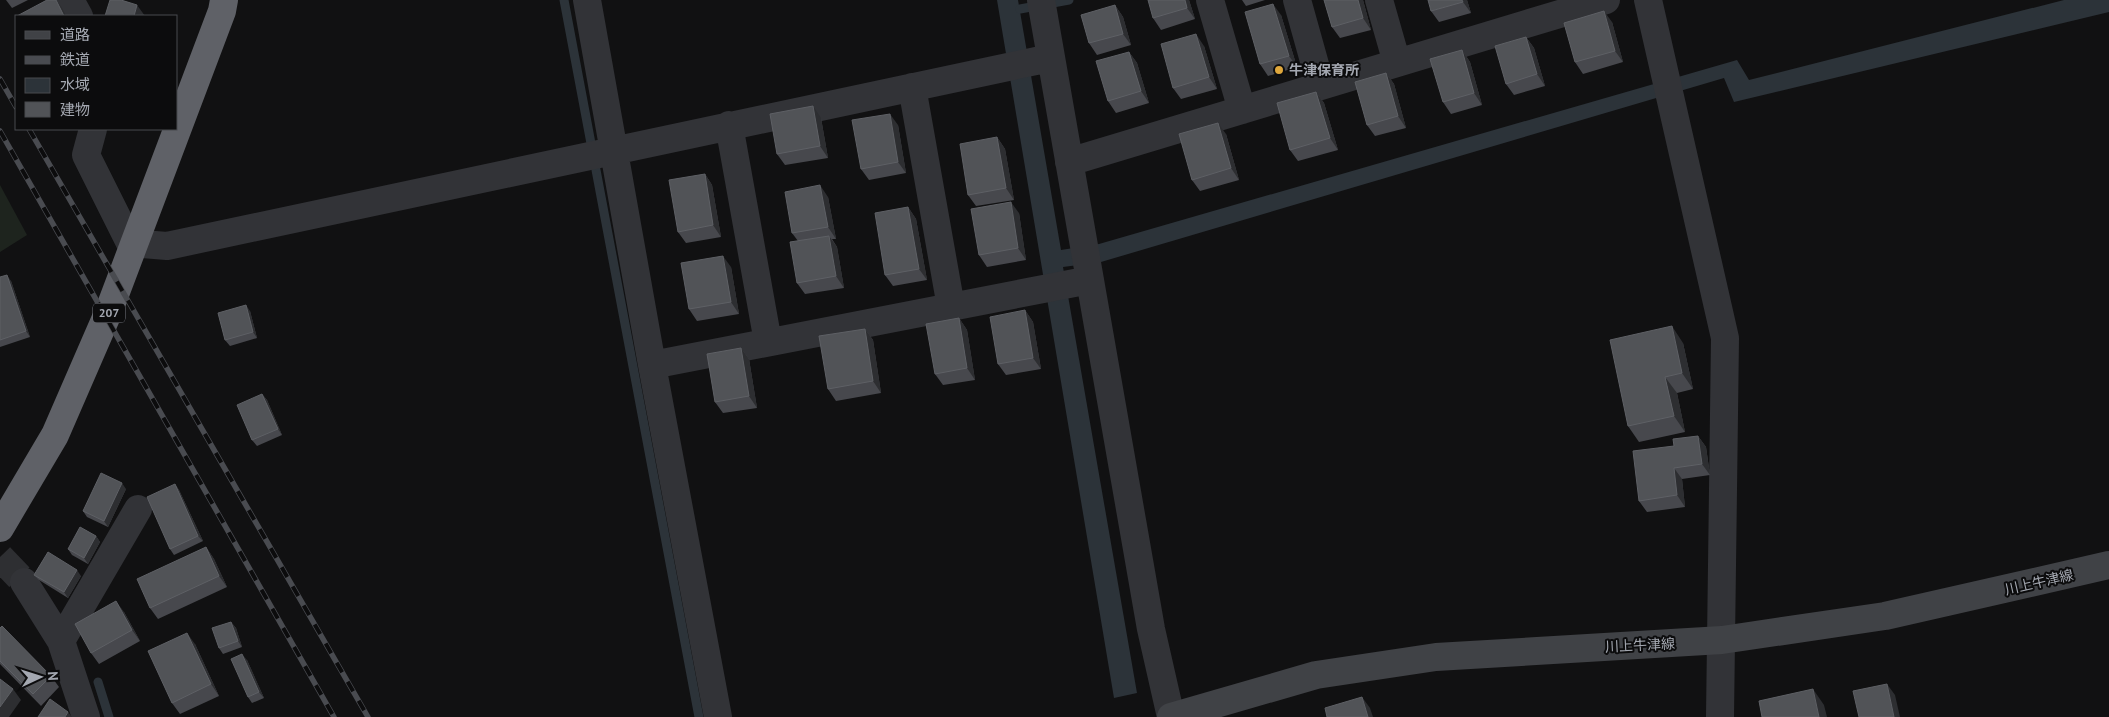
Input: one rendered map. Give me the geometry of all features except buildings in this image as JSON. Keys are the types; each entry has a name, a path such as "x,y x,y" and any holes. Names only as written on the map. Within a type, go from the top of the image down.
{"highway":[{"name":"207","path":"178,127 222,11 224,0"},
{"name":"207","path":"0,528 55,435 108,313 177,130"}],"main road":[{"name":"川上牛津線","path":"1171,717 1316,675 1436,657 1722,640 1885,616 2109,565"}],"street":[{"path":"70,0 78,15"},
{"path":"587,0 652,365 718,717"},
{"path":"1210,0 1242,110"},
{"path":"1297,0 1321,86"},
{"path":"1380,0 1397,63"},
{"path":"1069,162 1606,0"},
{"path":"1648,0 1725,338 1720,717"},
{"path":"1042,8 1151,629 1171,717"},
{"path":"94,130 86,155 130,243 167,246 580,158 613,149 1050,58"},
{"path":"912,86 951,307"},
{"path":"729,125 768,342"},
{"path":"652,365 1090,280"},
{"path":"61,641 138,509"},
{"path":"24,582 61,641 86,717"}],"shaded area":[{"path":"0,185 27,235 0,252"}],"water":[{"path":"997,0 1018,0 1061,250 1099,244 1737,60 1749,80 2064,0 2109,0 2109,12 1734,102 1724,78 1101,262 1063,267 1137,693 1114,698"}],"waterway":[{"path":"564,0 699,717"},
{"path":"1020,9 1069,0"},
{"path":"98,682 109,717"}],"tunnel":[{"path":"0,557 24,582"}],"railway":[{"path":"0,79 15,105"},
{"path":"30,130 368,717"},
{"path":"0,131 334,717"}],"place":[{"name":"牛津保育所","path":"1279,70"}]}
